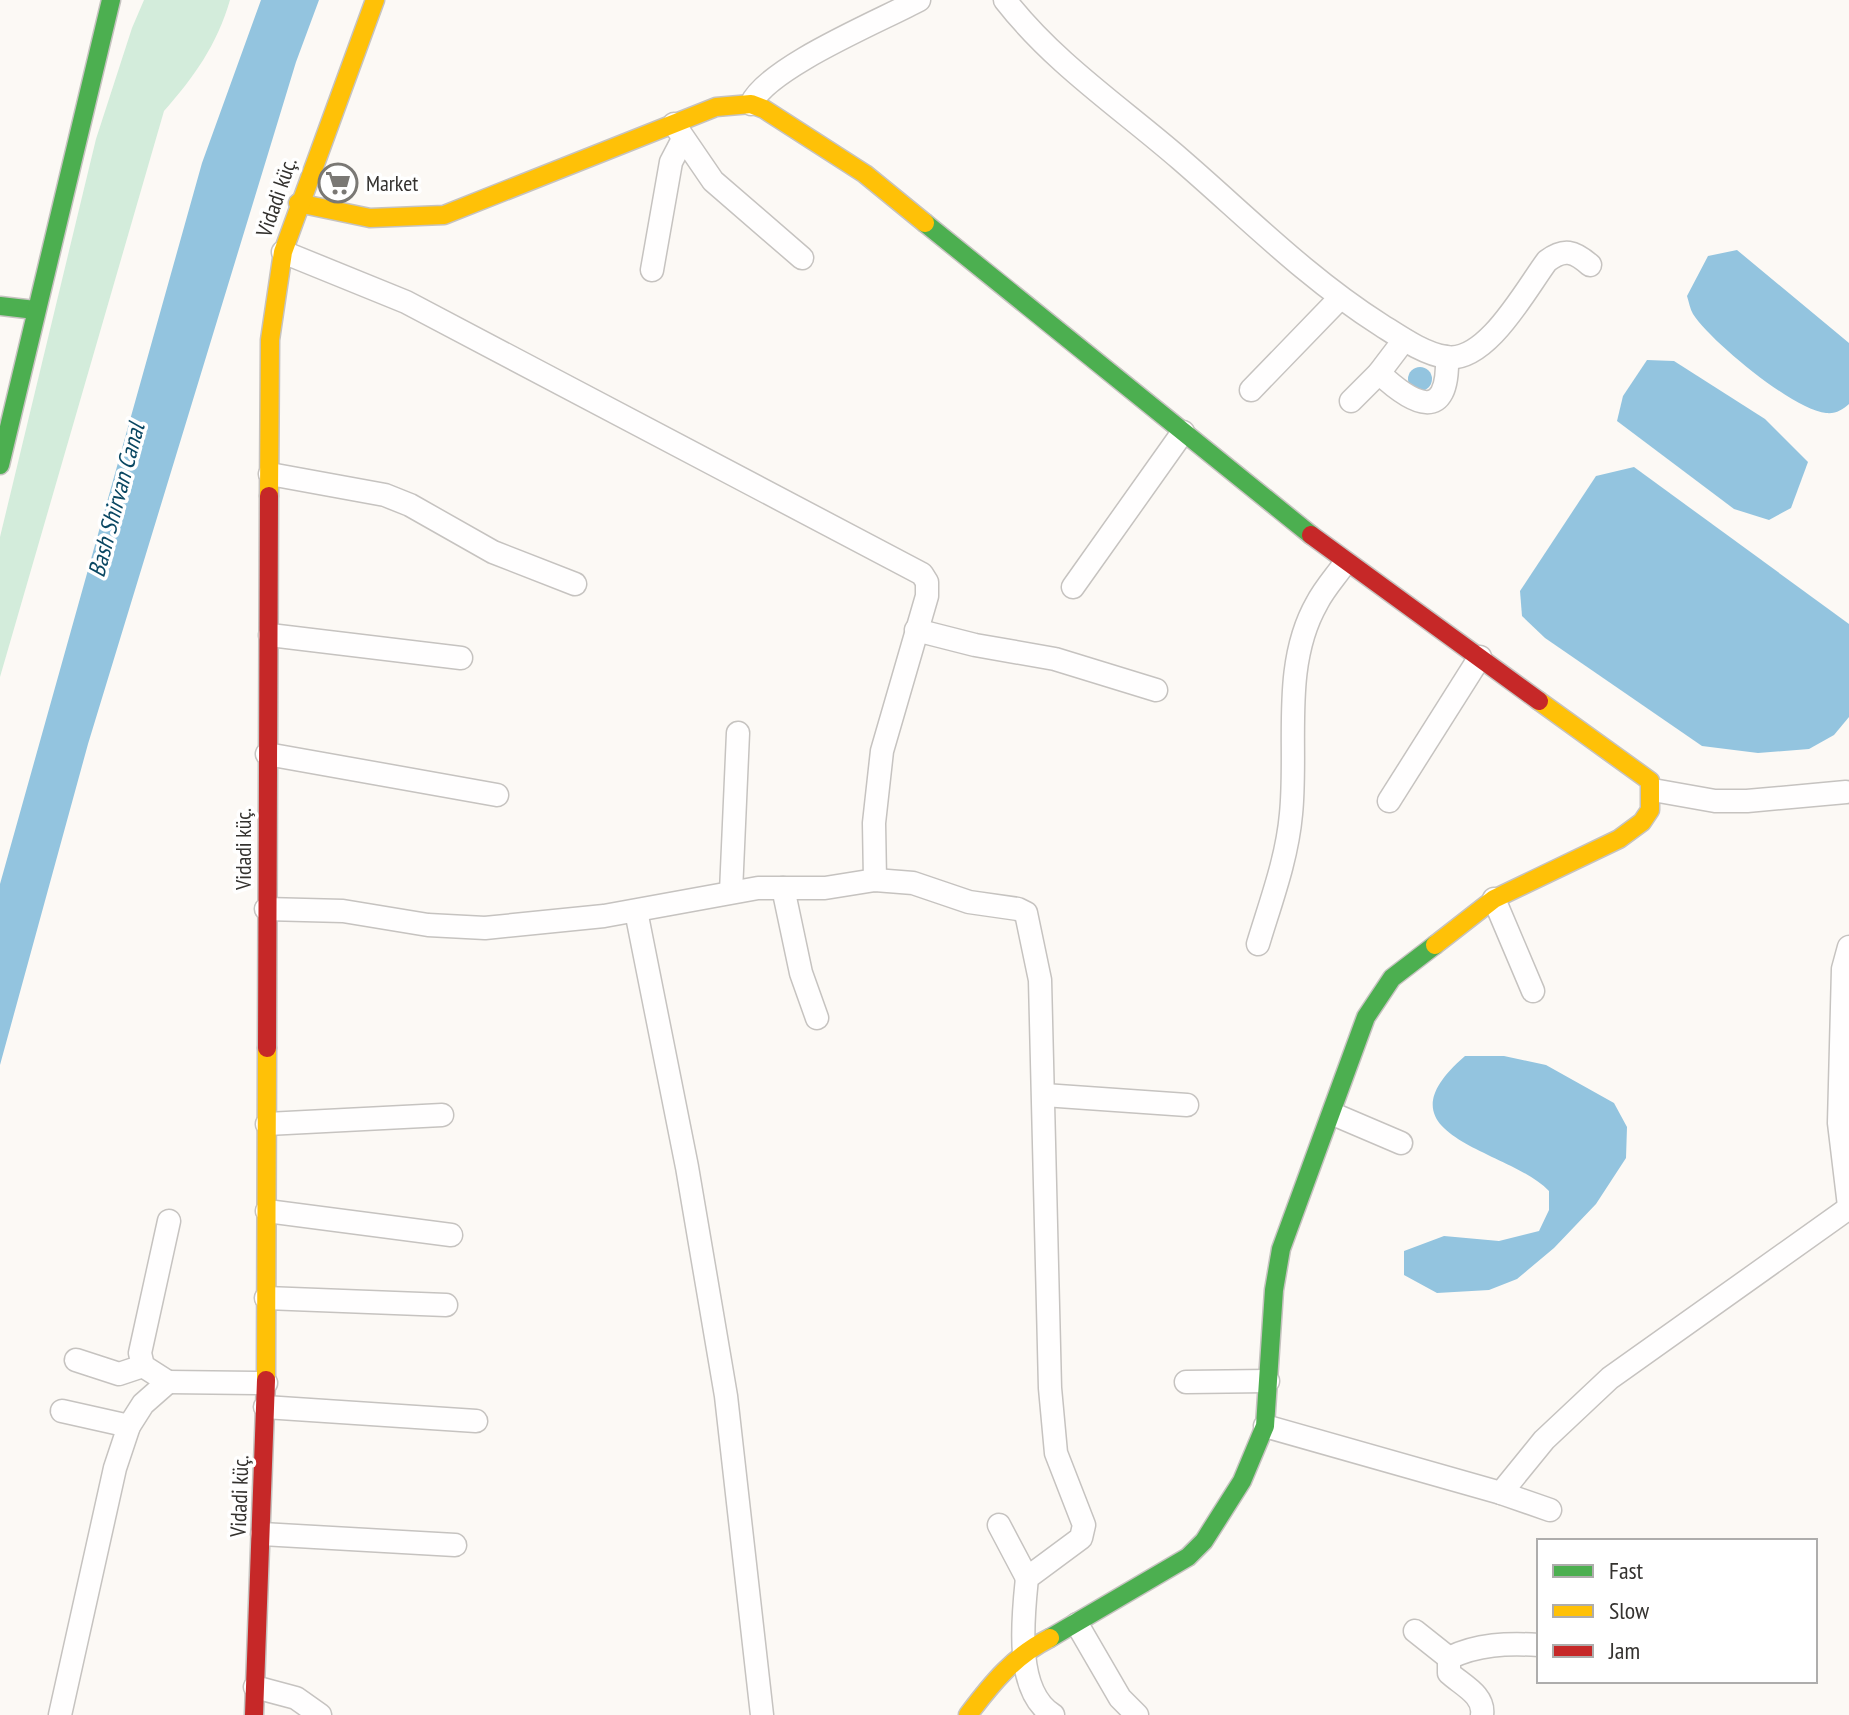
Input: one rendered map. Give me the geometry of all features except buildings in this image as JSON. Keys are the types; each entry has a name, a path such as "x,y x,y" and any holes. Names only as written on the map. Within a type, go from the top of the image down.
{"street":[{"path":"0,465 97,46 111,0"},
{"name":"Vidadi küç.","path":"254,1715 266,1383 270,340 283,252 298,203 375,0"},
{"path":"751,104 764,84 790,67 919,0"},
{"path":"1005,0 1066,65 1178,157 1340,298 1404,340 1447,357 1473,354 1493,335 1547,261 1558,252 1572,252 1590,265"},
{"path":"298,203 357,218 415,220 444,215 679,132 716,107 751,104 805,133 910,208 1345,563 1642,773 1653,790 1650,810 1642,822 1619,839 1494,899 1392,978 1379,993 1366,1017 1276,1271 1265,1426 1242,1481 1204,1541 1177,1565 1077,1624 1024,1651 992,1682 968,1715"},
{"path":"679,132 713,181 802,258"},
{"path":"652,270 679,132"},
{"path":"283,252 406,302 922,574 927,582 927,596 882,751 874,823 875,880"},
{"path":"1251,390 1340,298"},
{"path":"0,306 35,310"},
{"path":"1351,401 1379,373 1404,340"},
{"path":"1379,373 1404,397 1418,403 1435,399 1444,391 1447,357"},
{"path":"1073,587 1183,432"},
{"path":"270,474 385,495 410,505 493,552 575,584"},
{"path":"1258,944 1285,855 1291,813 1293,694 1304,638 1316,604 1345,563"},
{"path":"916,630 975,645 1055,659 1156,690"},
{"path":"270,635 461,658"},
{"path":"1389,801 1480,657"},
{"path":"731,892 738,733"},
{"path":"267,754 497,795"},
{"path":"1653,790 1715,801 1747,801 1848,790"},
{"path":"266,909 343,911 428,925 485,928 636,911 731,892 825,888 875,880 913,883 969,902 1018,909 1026,913 1040,980 1050,1388 1056,1453 1084,1525 1081,1538 1027,1578"},
{"path":"783,888 801,973 817,1018"},
{"path":"1494,899 1533,991"},
{"path":"636,911 687,1167 726,1396 762,1715"},
{"path":"1501,1493 1544,1440 1610,1378 1849,1207 1839,1123 1843,969 1849,947"},
{"path":"1044,1095 1187,1105"},
{"path":"1333,1114 1401,1143"},
{"path":"267,1124 442,1115"},
{"path":"267,1211 451,1235"},
{"path":"143,1366 142,1337 169,1221"},
{"path":"266,1298 446,1305"},
{"path":"76,1360 119,1374 143,1366"},
{"path":"143,1366 168,1382 266,1383"},
{"path":"1186,1382 1268,1381"},
{"path":"60,1715 115,1468 129,1426 143,1404 168,1382"},
{"path":"265,1407 476,1421"},
{"path":"62,1411 129,1426"},
{"path":"1265,1426 1501,1493 1550,1510"},
{"path":"999,1525 1027,1578 1022,1631 1024,1651 1038,1701 1053,1715"},
{"path":"262,1534 455,1545"},
{"path":"1077,1624 1120,1698 1137,1715"},
{"path":"1415,1631 1449,1658"},
{"path":"1449,1658 1465,1650 1513,1643 1537,1645"},
{"path":"1449,1658 1449,1673 1476,1694 1483,1707 1482,1715"},
{"path":"255,1687 296,1698 320,1715"}],"green space":[{"path":"144,0 230,0 203,60 164,111 0,677 0,537 96,139"}],"water":[{"name":"Bash Shirvan Canal","path":"261,0 319,0 296,62 88,744 0,1065 0,884 202,163"},
{"path":"1737,250 1849,343 1849,404 1844,408 1826,413 1812,409 1775,388 1734,357 1693,314 1687,296 1708,256"},
{"path":"1647,360 1674,361 1765,419 1808,462 1791,508 1769,520 1734,509 1617,421 1623,396"},
{"path":"1420,367 1428,371 1432,379 1428,387 1420,391 1412,387 1408,379 1412,371"},
{"path":"1634,467 1849,624 1849,717 1834,735 1809,749 1758,753 1702,746 1545,638 1522,616 1520,591 1596,476"},
{"path":"1465,1056 1504,1056 1546,1065 1614,1103 1627,1127 1626,1158 1596,1204 1554,1248 1517,1279 1489,1290 1437,1293 1404,1275 1404,1251 1444,1236 1499,1241 1539,1231 1549,1210 1549,1191 1530,1176 1456,1138 1439,1123 1433,1105 1440,1083"}],"traffic: fast":[{"path":"0,465 111,0"},
{"path":"925,223 1311,535"},
{"path":"0,306 35,310"},
{"path":"1050,1638 1188,1557 1204,1541 1242,1481 1265,1426 1274,1290 1281,1249 1366,1017 1392,978 1435,945"}],"traffic: slow":[{"path":"269,496 270,340 283,252 375,0"},
{"path":"298,203 370,218 444,215 716,107 751,104 764,109 865,174 925,223"},
{"path":"1435,945 1494,899 1619,839 1642,822 1650,810 1650,781 1539,701"},
{"path":"266,1380 267,1048"},
{"path":"968,1715 1004,1671 1050,1638"}],"traffic: jam":[{"path":"267,1048 269,496"},
{"path":"1311,535 1539,701"},
{"path":"254,1715 266,1380"}],"place":[{"name":"Market","path":"338,183"}]}
